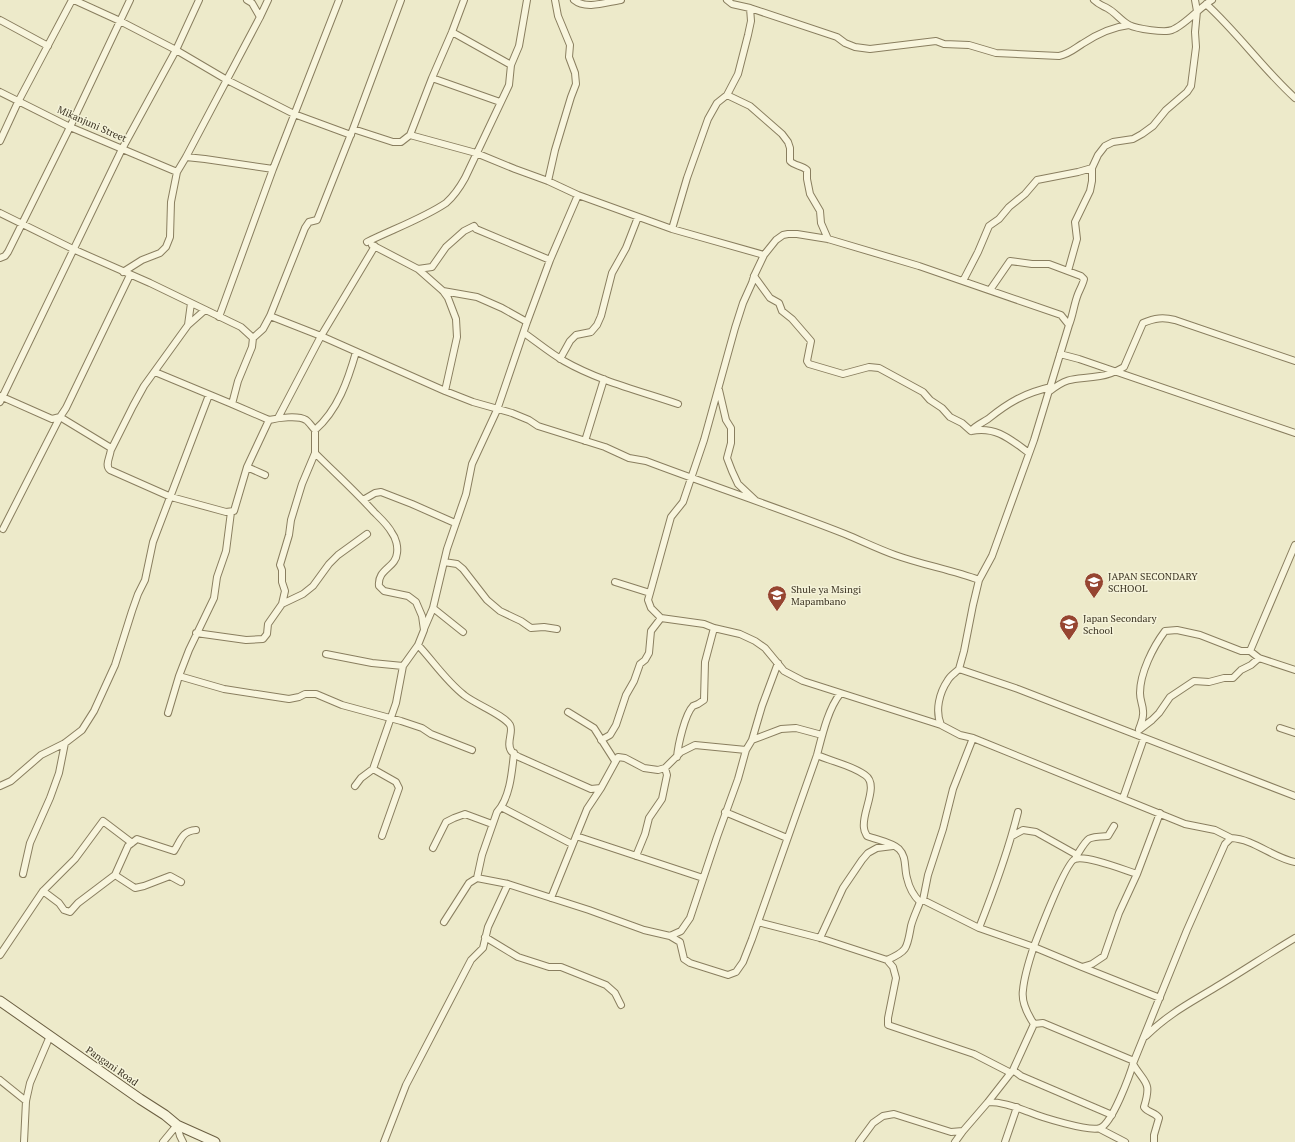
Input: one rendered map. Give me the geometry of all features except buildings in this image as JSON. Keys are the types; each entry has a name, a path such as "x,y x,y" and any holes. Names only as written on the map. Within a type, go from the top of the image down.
{"main road":[{"name":"Pangani Road","path":"0,1001 140,1099 165,1114 176,1124 215,1142"}],"street":[{"path":"0,141 18,102 73,0 120,21 176,50 227,80 294,114 352,132 393,142 401,142 410,135 464,0"},
{"path":"0,258 7,254 70,127 130,0"},
{"path":"60,416 52,419 1,398 75,250 122,149 176,50 199,0"},
{"path":"247,0 252,3 260,17"},
{"path":"123,272 142,260 160,253 166,247 170,237 171,202 177,172 186,158 268,0"},
{"path":"219,317 273,169 339,0"},
{"path":"232,404 238,381 252,347 253,338 263,329 270,316 305,228 310,222 317,220 352,132 401,0"},
{"path":"445,391 457,337 456,319 448,298 418,269 367,242 433,210 446,202 459,189 479,155 500,102 509,85 511,65 519,46 527,0"},
{"path":"548,181 555,150 576,84 575,73 570,57 570,45 558,16 555,0"},
{"path":"574,0 582,5 621,0"},
{"path":"727,0 732,4 750,8 836,37 855,47 870,49 936,41 944,44 968,45 996,53 1059,56 1070,53 1086,41 1115,27 1129,25 1161,31 1173,30 1209,2 1281,85 1295,98"},
{"path":"1094,0 1099,6 1107,8 1129,25"},
{"path":"1068,271 1077,239 1076,222 1090,191 1092,168 1098,155 1106,146 1113,142 1133,138 1142,134 1153,126 1166,110 1187,92 1191,86 1196,47 1195,32 1197,11 1195,0"},
{"path":"672,229 687,178 708,120 717,103 727,95 738,74 751,21 750,8"},
{"path":"0,20 48,46"},
{"path":"452,32 511,65"},
{"path":"432,78 500,102"},
{"name":"Mikanjuni Street","path":"0,92 70,127 177,172"},
{"path":"727,95 750,106 782,134 788,142 790,148 790,162 807,170 810,194 820,211 821,223 828,239"},
{"path":"410,135 491,159 548,181 578,195 672,229 764,255"},
{"path":"186,158 205,159 273,169"},
{"path":"963,281 989,226 999,219 1037,180 1092,168"},
{"path":"355,786 361,778 374,769 391,718 404,666 418,645 433,608 455,523 466,494 472,464 497,410 550,260 578,195"},
{"path":"0,213 75,250 241,327 253,338"},
{"path":"560,359 570,341 576,335 591,332 597,325 601,316 612,273 626,248 638,217"},
{"path":"418,269 432,267 446,247 464,230 474,226 476,229 550,260"},
{"path":"1069,325 1061,315 919,266 828,239 788,234 776,240 764,255 754,276 735,328 704,440 683,502 672,517 648,600 651,608 661,618 704,624 740,634 756,641 766,648 784,671 803,681 941,725 960,735 972,738 1185,824 1215,830 1231,838 1240,838 1282,858 1295,862"},
{"path":"278,418 321,336 375,246"},
{"path":"941,725 938,717 941,695 948,680 959,669 979,580 992,556 1029,453 1050,389 1078,293 1084,279 1082,276 1049,264 1032,264 1010,261 990,290"},
{"path":"3,529 60,416 66,408 130,275"},
{"path":"754,276 770,298 778,303 782,311 792,319 811,341 807,361 809,364 844,374 870,367 879,368 923,392 950,417 962,423 971,431 994,431 1029,453"},
{"path":"442,291 477,297 502,308 527,322"},
{"path":"188,325 191,303"},
{"path":"205,310 188,325 144,386 111,450 107,465 108,469 171,497 222,511 231,512"},
{"path":"270,316 321,336 473,402 512,413 529,420 538,426 605,447 629,458 646,461 846,534 896,555 979,580"},
{"path":"971,431 976,425 987,420 1013,400 1035,391 1050,389 1064,381 1101,376 1124,367 1143,323 1154,319 1165,318 1190,324 1295,361"},
{"path":"524,333 560,359 604,379 678,404"},
{"path":"315,430 328,416 344,388 356,352"},
{"path":"1060,354 1079,359 1295,433"},
{"path":"155,372 269,420 278,418 306,420 315,430 315,453 302,484 280,565 282,570 282,582 285,591 282,604 268,624 267,634 263,640 246,640 196,633"},
{"path":"585,441 604,379"},
{"path":"719,386 726,420 731,428 731,443 727,458 738,484 756,501"},
{"path":"0,786 11,781 41,755 65,743 82,730 94,711 116,665 132,611 145,580 153,542 209,395"},
{"path":"60,416 109,446 111,450"},
{"path":"168,713 179,676 196,633 214,598 217,577 226,551 231,512 234,511 236,507 247,467 269,420"},
{"path":"315,453 392,531 396,540 398,553 396,560 383,572 378,581 378,586 384,591 408,596 413,599 416,602 422,616 424,630"},
{"path":"247,467 265,475"},
{"path":"363,500 375,493 381,492 455,523"},
{"path":"282,604 304,594 313,586 338,554 367,534"},
{"path":"1250,651 1295,545"},
{"path":"444,562 457,564 463,569 487,600 500,611 521,621 531,628 544,627 557,629"},
{"path":"615,582 650,593"},
{"path":"433,608 463,632"},
{"path":"601,740 610,735 616,725 626,695 634,681 640,664 645,660 649,653 651,631 661,618"},
{"path":"677,757 678,745 688,713 693,706 704,700 705,662 714,628"},
{"path":"1138,732 1143,717 1143,709 1140,703 1141,681 1156,643 1165,631 1177,630 1200,635 1241,651 1250,651 1258,658 1295,670"},
{"path":"418,645 464,696 500,717 510,725 512,729 509,736 509,747 511,751 519,757 591,789 600,788"},
{"path":"326,654 372,663 404,666"},
{"path":"1138,732 1159,713 1170,697 1188,685 1194,682 1209,682 1224,678 1233,678 1258,658"},
{"path":"670,936 681,931 690,918 725,812 738,779 746,750 752,740 762,706 778,663"},
{"path":"959,669 1138,732 1144,738 1295,796"},
{"path":"179,676 224,689 289,699 299,698 305,694 316,694 342,705 422,728 431,734 472,750"},
{"path":"477,878 508,884 589,910 644,930 670,936 680,942 684,959 690,963 728,976 736,972 743,962 758,922 817,755 822,735 834,701 840,694"},
{"path":"568,712 594,728 616,761"},
{"path":"752,740 781,729 789,728 796,728 822,735"},
{"path":"1280,728 1295,733"},
{"path":"887,960 898,955 907,945 911,925 921,901 954,789 972,738"},
{"path":"1122,798 1144,738"},
{"path":"23,874 30,843 50,798 65,743"},
{"path":"551,898 587,809 618,758 625,758 644,768 658,770 665,768 686,749 695,745 746,750"},
{"path":"444,922 469,883 477,878 492,824 507,793 513,767 514,753"},
{"path":"817,755 856,770 867,776 871,784 871,790 864,818 864,829 867,836 895,846 902,853 904,857 906,877 911,891 921,901 979,928 1034,947 1160,998"},
{"path":"636,856 645,834 649,818 662,799 667,775 665,768"},
{"path":"374,769 396,782 399,788 382,836"},
{"path":"501,807 572,844"},
{"path":"725,812 787,838"},
{"path":"979,928 998,882 1018,812"},
{"path":"1082,967 1092,964 1104,956 1160,813"},
{"path":"433,848 446,822 454,818 465,814 492,824"},
{"path":"0,955 43,891 75,859 103,821 132,843"},
{"path":"1034,1024 1027,1014 1023,992 1034,947 1064,874 1086,840 1090,837 1108,836 1114,826"},
{"path":"43,891 59,903 64,910 70,912 78,903 115,875 128,846 137,839 174,851 185,833 189,830 196,830"},
{"path":"1012,836 1023,830 1036,832 1076,857 1088,858 1137,874"},
{"path":"576,836 703,878"},
{"path":"1100,1129 1107,1123 1112,1115 1128,1079 1133,1063 1187,930 1225,844 1231,838"},
{"path":"820,938 843,888 862,860 868,853 877,848 895,846"},
{"path":"115,875 135,888 170,876 181,882"},
{"path":"384,1142 406,1085 471,960 483,948 488,927 508,884"},
{"path":"758,922 820,938 887,960 893,967 896,978 888,1025 974,1054 1112,1115"},
{"path":"485,937 518,957 549,967 561,967 606,985 615,992 621,1005"},
{"path":"1143,1039 1157,1025 1186,1004 1295,938"},
{"path":"1034,1024 1043,1023 1133,1063 1143,1077 1147,1087 1148,1094 1144,1108 1159,1118 1154,1135 1154,1142"},
{"path":"955,1142 1012,1072 1034,1024"},
{"path":"24,1142 26,1101 30,1083 50,1036"},
{"path":"0,1080 26,1101"},
{"path":"988,1102 996,1102 1017,1107 1077,1126 1100,1129 1125,1142"},
{"path":"1005,1142 1017,1107"},
{"path":"859,1142 873,1123 883,1116 894,1114 951,1132 963,1131"},
{"path":"163,1142 176,1124"},
{"path":"176,1124 183,1142"}],"place":[{"name":"JAPAN SECONDARY SCHOOL","path":"1094,599"},
{"name":"Shule ya Msingi Mapambano","path":"777,612"},
{"name":"Japan Secondary School","path":"1069,641"}]}
